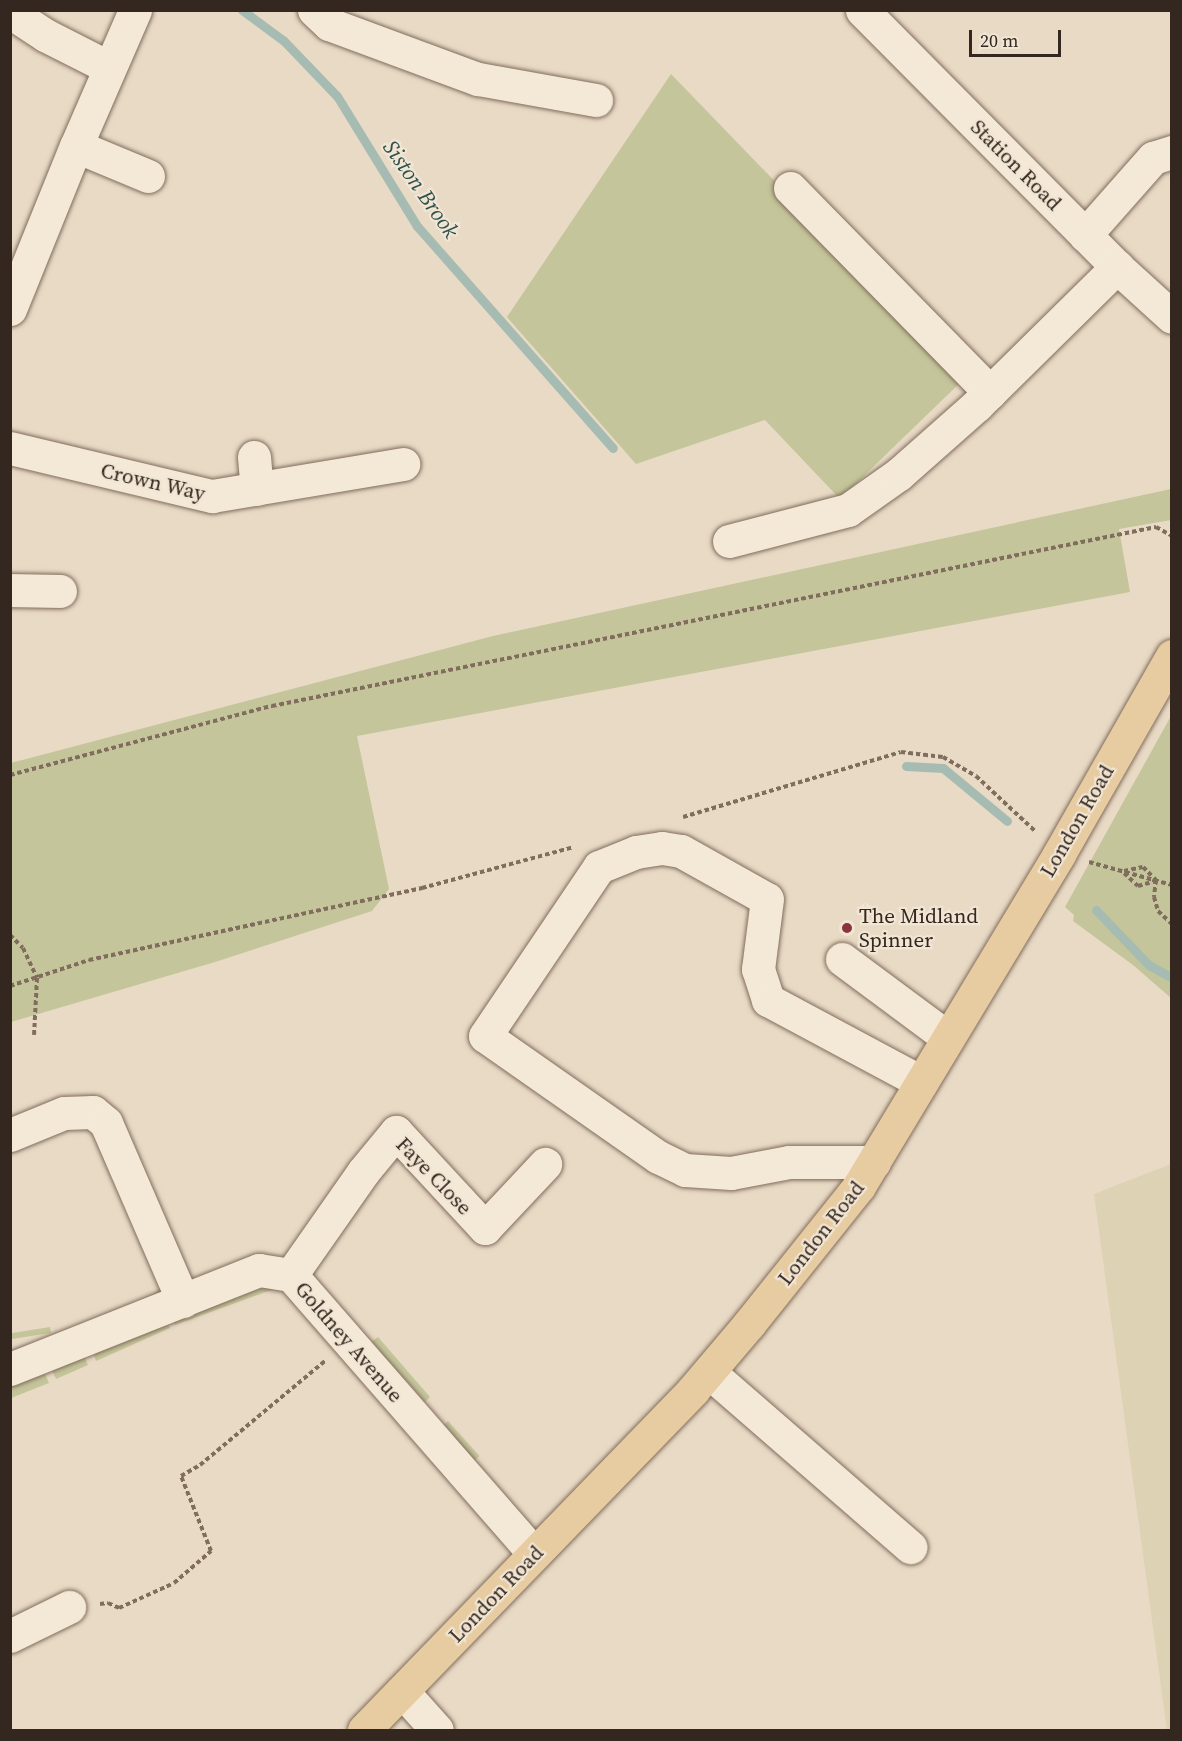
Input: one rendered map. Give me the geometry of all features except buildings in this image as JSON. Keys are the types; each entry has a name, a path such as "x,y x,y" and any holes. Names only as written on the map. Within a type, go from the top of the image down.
{"main road":[{"name":"London Road","path":"364,1731 709,1372 859,1186 946,1037 1059,854 1172,656"}],"street":[{"path":"13,294 108,68 135,10"},
{"path":"314,10 329,24 478,79 596,99"},
{"name":"Station Road","path":"862,10 1117,267 1172,317"},
{"path":"10,12 45,35 108,68"},
{"path":"76,146 148,176"},
{"path":"1085,235 1153,158 1172,152"},
{"path":"790,188 990,392"},
{"path":"729,541 848,510 899,474 990,392 1117,267"},
{"name":"Crown Way","path":"10,448 213,496 255,473 404,464"},
{"path":"10,590 60,591"},
{"path":"874,1162 789,1162 731,1173 685,1170 658,1157 485,1036 599,867 636,852 663,848 681,851 767,899 758,969 768,1000 921,1082"},
{"path":"842,960 946,1037"},
{"path":"10,1135 64,1113 93,1112 106,1123 183,1301"},
{"name":"Faye Close","path":"291,1275 363,1172 396,1132 485,1228 545,1164"},
{"name":"Goldney Avenue","path":"10,1369 259,1270 291,1275 534,1554"},
{"path":"709,1372 910,1546"},
{"path":"10,1635 69,1607"},
{"path":"402,1691 437,1731"}],"path":[{"path":"10,775 284,704 1156,527 1172,536"},
{"path":"676,819 901,752 943,757 976,776 1059,854 1172,885"},
{"path":"10,986 89,960 422,888 584,844"},
{"path":"1122,871 1143,867 1156,880"},
{"path":"1122,871 1138,885 1156,880"},
{"path":"1156,880 1154,897 1158,911 1172,924"},
{"path":"10,935 22,948 37,978 34,1035"},
{"path":"69,1607 108,1604 119,1608 174,1583 211,1551 181,1476 200,1465 348,1341"}],"shaded area":[{"path":"1171,1164 1172,1730 1167,1730 1094,1194"}],"green space":[{"path":"671,74 965,378 840,499 765,420 636,464 507,317"},
{"path":"1171,489 1171,520 1119,529 1130,592 357,736 389,889 372,911 215,962 11,1022 11,763 493,636"},
{"path":"1171,716 1171,998 1133,965 1073,921 1074,915 1065,907"},
{"path":"268,1286 277,1288 175,1325 173,1320"},
{"path":"163,1287 167,1293 104,1335 100,1329"},
{"path":"167,1321 170,1328 96,1361 91,1347"},
{"path":"50,1327 51,1333 10,1339 10,1333"},
{"path":"378,1337 430,1397 425,1402 371,1342"},
{"path":"82,1351 88,1365 56,1379 48,1362"},
{"path":"41,1365 49,1383 11,1398 10,1375"},
{"path":"448,1421 479,1456 474,1461 442,1426"}],"waterway":[{"name":"Siston Brook","path":"242,10 284,41 337,96 417,226 613,448"},
{"name":"Siston Brook","path":"906,766 943,768 1007,821"},
{"name":"Siston Brook","path":"1096,910 1149,965 1172,978"}],"place":[{"name":"The Midland Spinner","path":"847,928"}]}
